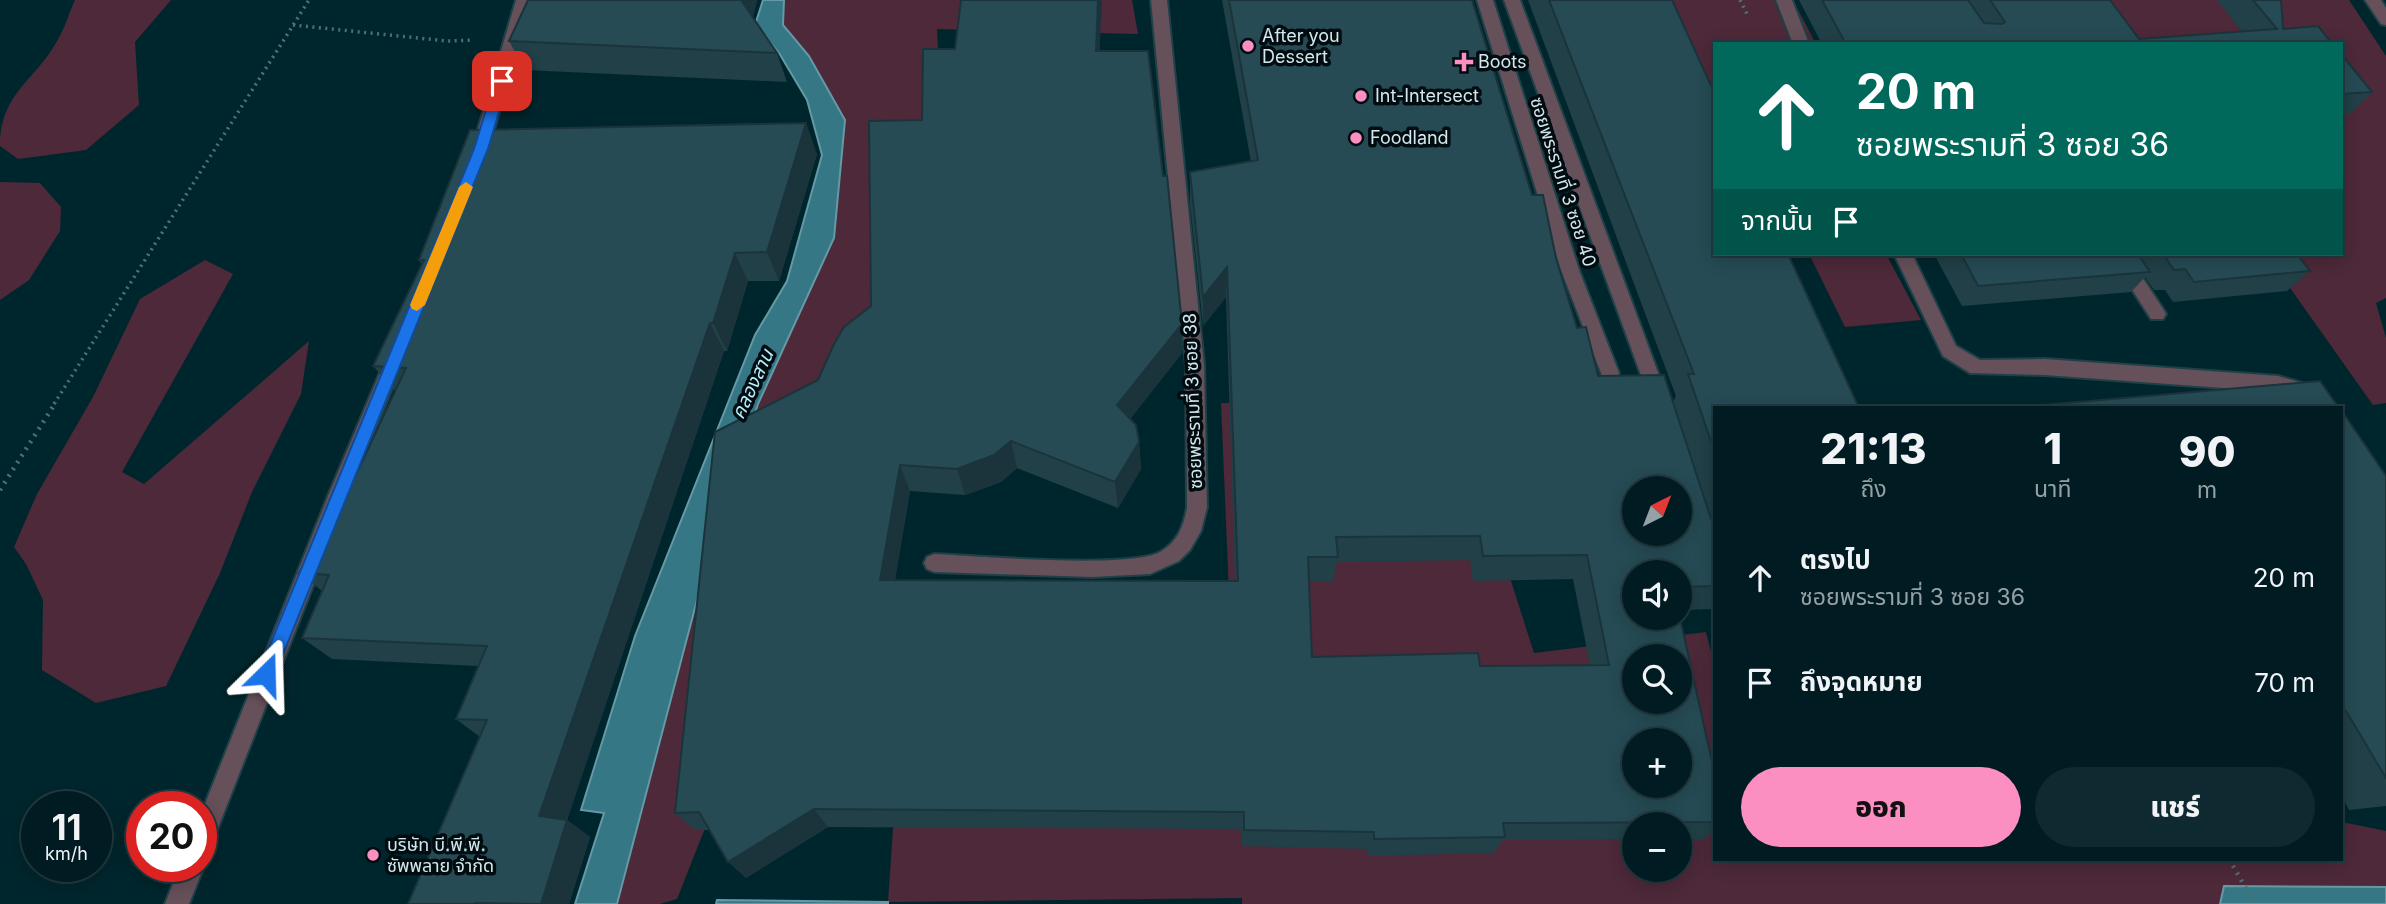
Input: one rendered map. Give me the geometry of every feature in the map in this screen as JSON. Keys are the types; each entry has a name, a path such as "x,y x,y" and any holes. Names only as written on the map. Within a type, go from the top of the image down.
{"street":[{"path":"471,173 515,38 524,0"},
{"name":"ซอยพระรามที่ 3 ซอย 38","path":"934,563 1121,568 1163,562 1184,545 1193,530 1197,507 1195,365 1159,0"},
{"name":"ซอยพระรามที่ 3 ซอย 40","path":"1485,0 1570,270 1610,373"},
{"path":"1513,0 1625,312 1665,412"},
{"path":"1784,0 1800,42"},
{"path":"2373,0 2386,20"},
{"path":"1904,256 1949,351 1978,368 2045,367 2277,384 2312,393 2325,406"},
{"path":"2119,256 2157,314"},
{"path":"217,802 338,496 403,341"},
{"path":"177,904 186,882"}],"path":[{"path":"0,490 309,0"},
{"path":"293,25 447,41 515,38"},
{"path":"2230,861 2255,904"}],"shaded area":[{"path":"75,0 171,0 135,42 139,105 86,150 18,159 0,146 6,113 12,100 49,55"},
{"path":"784,0 1132,0 1138,34 937,29 950,306 841,485 677,899 660,904 617,904 706,566 758,404 834,238 845,120 809,56 783,25"},
{"path":"1648,0 1793,0 1815,42 1713,42 1713,146"},
{"path":"2087,0 2349,0 2386,56 2386,298 2376,303 2386,338 2386,403 2373,405 2267,256 2343,256 2343,42 2117,42"},
{"path":"0,182 40,183 61,207 60,231 29,280 0,300"},
{"path":"1810,256 1887,256 1921,320 1845,327"},
{"path":"205,260 233,274 122,472 144,484 309,341 301,394 252,492 220,573 166,686 96,703 42,670 43,600 26,564 14,547 37,494 93,397 140,299"},
{"path":"1221,403 1433,403 1497,537 1534,653 1706,632 1713,660 1713,861 2343,861 2343,822 2386,831 2386,887 2224,886 2220,904 1242,904 1242,898 888,902 895,799 1238,806"}],"water":[{"name":"คลองสาน","path":"763,0 784,0 783,25 809,56 845,120 834,238 758,404 706,566 617,904 575,904 604,813 581,810 635,636 755,335 787,281 822,155 807,100 779,53 755,25"},
{"path":"2224,886 2386,887 2386,904 2220,904"},
{"path":"717,900 888,902 888,904 716,904"}],"building":[{"path":"528,0 741,0 777,53 509,41"},
{"path":"961,0 1098,0 1096,51 1148,51 1163,176 1167,176 1182,324 1117,405 1136,425 1139,442 1115,482 1011,441 994,455 957,469 900,465 880,580 1238,581 1227,267 1203,297 1190,172 1258,160 1229,0 1472,0 1532,195 1543,195 1556,258 1577,328 1586,327 1598,376 1664,375 1713,525 1713,586 1692,587 1692,560 1622,560 1622,630 1683,630 1686,644 1622,644 1622,714 1692,714 1692,672 1713,766 1713,822 1692,822 1692,812 1622,812 1622,822 1503,823 1505,837 1374,839 1374,832 1244,830 1244,812 814,809 728,862 699,812 675,813 715,432 818,380 844,327 871,306 869,121 922,120 923,49 955,49","holes":["1480,536 1483,556 1587,555 1609,665 1480,666 1478,653 1312,657 1308,557 1338,557 1336,537"]},
{"path":"1549,0 1672,0 1713,90 1713,256 1789,256 1858,406 1713,406 1713,447 1688,374 1694,374"},
{"path":"1822,0 1968,0 1984,23 2002,24 2005,22 1990,0 2110,0 2139,39 2277,29 2253,0 2281,0 2283,29 2318,26 2330,42 1845,42"},
{"path":"2343,56 2372,92 2343,94"},
{"path":"806,123 767,252 735,253 713,323 710,323 539,816 567,820 541,904 408,904 487,720 456,719 487,646 302,638 329,575 299,573 353,481 406,368 373,366 424,260 419,260 470,130"},
{"path":"1962,256 2139,256 2150,272 1978,286"},
{"path":"2164,256 2299,256 2310,271 2194,282 2185,269 2174,270"},
{"path":"2320,381 2338,406 2031,406"},
{"path":"2343,412 2386,476 2386,778 2346,711 2343,712"}],"slow traffic":[{"path":"417,305 466,187"}],"place":[{"name":"After you Dessert","path":"1248,46"},
{"name":"Boots","path":"1464,62"},
{"name":"Int-Intersect","path":"1361,96"},
{"name":"Foodland","path":"1356,138"},
{"name":"บริษัท บี.พี.พี. ซัพพลาย จำกัด","path":"373,855"}],"route":[{"path":"266,674 481,149 502,81"}]}
